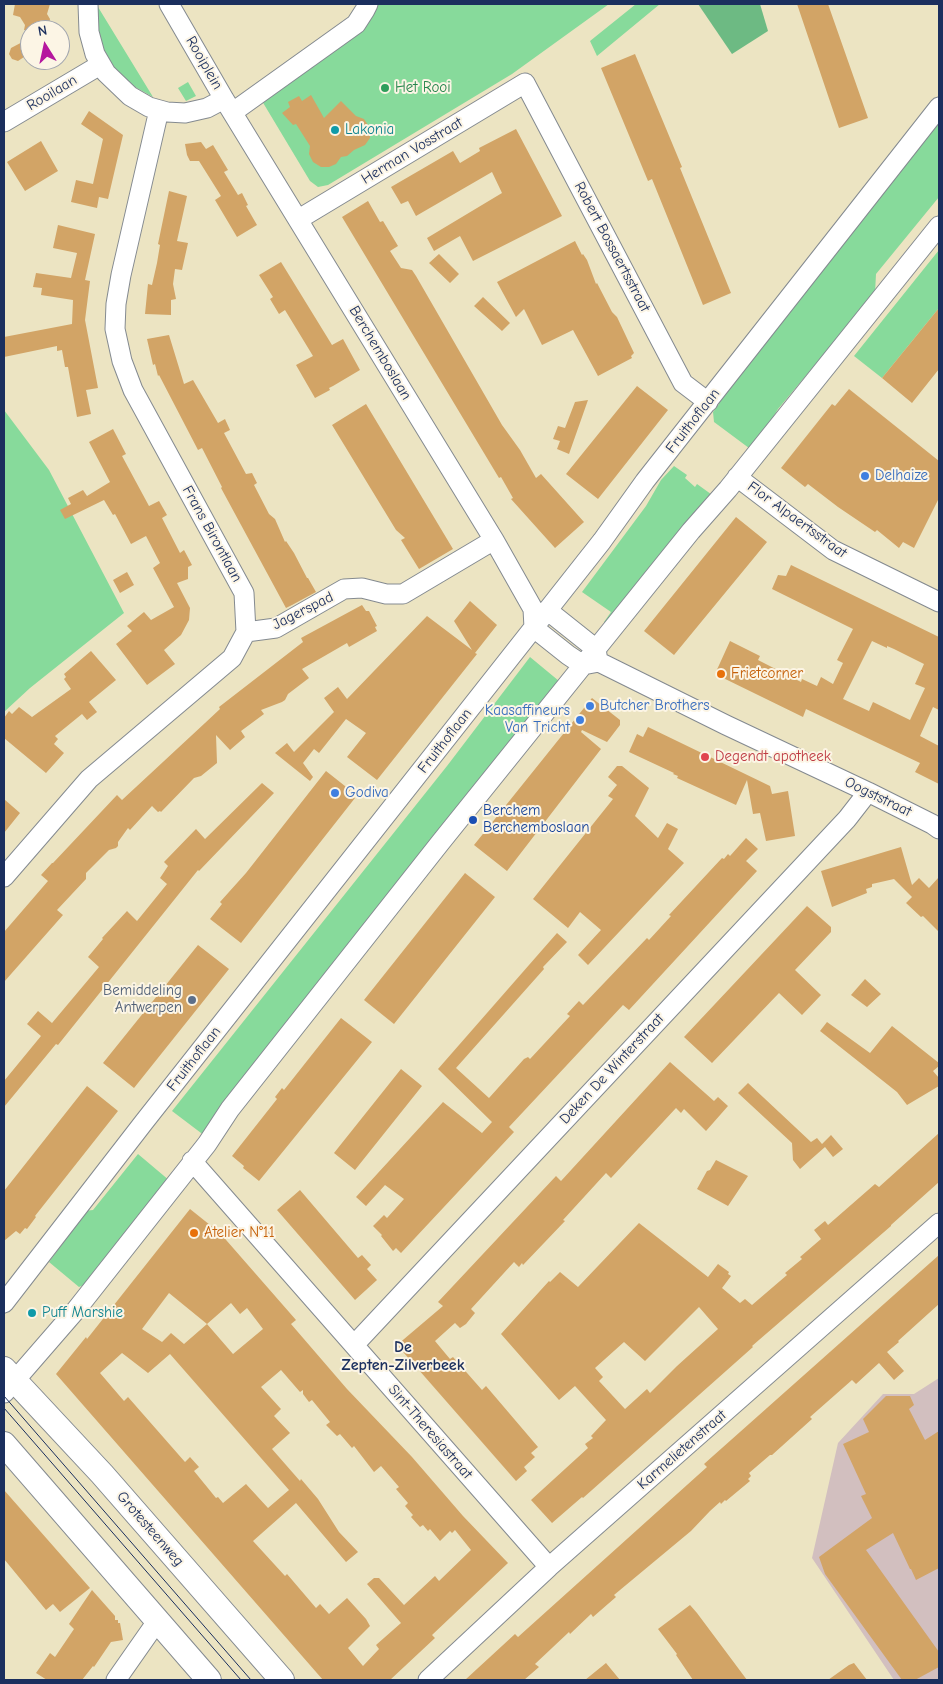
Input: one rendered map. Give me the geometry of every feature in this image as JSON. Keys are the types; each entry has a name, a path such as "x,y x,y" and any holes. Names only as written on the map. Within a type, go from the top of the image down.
{"main road":[{"name":"Grotesteenweg","path":"7,1381 102,1474 282,1680"},
{"path":"4,1444 210,1680"}],"street":[{"name":"Rooiplein","path":"88,4 90,37 94,54 113,82 130,96 159,110 176,113 197,112 228,105 169,4"},
{"path":"228,105 356,24 368,4"},
{"name":"Rooilaan","path":"4,122 100,65"},
{"name":"Herman Vosstraat","path":"299,219 525,83"},
{"name":"Robert Bossaertsstraat","path":"525,83 683,383 708,402"},
{"name":"Berchemboslaan","path":"228,105 494,540 538,616"},
{"name":"Fruithoflaan","path":"4,1303 538,616 602,541 645,481 939,107"},
{"name":"Frans Birontlaan","path":"159,110 121,276 116,304 115,329 122,361 133,390 244,592 246,632"},
{"path":"7,1381 76,1310 207,1144 236,1101 446,835 592,659 606,638 691,531 737,477 939,226"},
{"name":"Flor Alpaertsstraat","path":"737,477 833,550 939,602"},
{"name":"Jagerspad","path":"246,632 276,628 344,589 362,588 386,594 403,594 494,540"},
{"name":"Oogststraat","path":"538,616 592,659 868,792 939,829"},
{"path":"4,877 89,779 232,658 246,632"},
{"name":"Deken De Winterstraat","path":"354,1345 847,819 868,792"},
{"name":"Sint-Theresiastraat","path":"192,1161 549,1567"},
{"name":"Karmelietenstraat","path":"428,1680 549,1567 939,1223"},
{"path":"116,1680 158,1620"}],"shaded area":[{"path":"939,1378 939,1680 894,1680 812,1558 838,1443 883,1394 914,1394"}],"green space":[{"name":"Het Rooi","path":"376,4 609,4 512,74 328,185 318,187 310,181 262,101"},
{"path":"636,4 660,4 597,56 590,41"},
{"path":"698,4 760,4 768,31 732,54"},
{"path":"98,7 153,97 128,83 116,71 106,56 98,30"},
{"path":"188,82 196,96 186,101 178,88"},
{"path":"939,116 939,197 876,274 875,293 778,409 753,451 714,422 713,412 719,404 712,399"},
{"path":"939,250 939,308 882,378 854,356"},
{"path":"4,410 49,470 124,613 30,688 4,712"},
{"path":"674,466 687,475 685,478 695,487 697,484 715,497 680,530 633,590 610,628 604,622 611,612 582,592 646,506 661,480"},
{"path":"530,657 559,681 205,1136 172,1111 447,766"},
{"path":"138,1154 170,1181 91,1282 79,1287 49,1262 84,1211 93,1210"}],"building":[{"path":"15,4 50,4 47,14 50,20 22,20 20,17 13,15"},
{"path":"797,4 828,4 868,118 839,128"},
{"path":"20,43 20,60 18,61 12,59 9,54 11,48"},
{"path":"635,54 731,293 703,305 652,179 648,181 601,68"},
{"name":"Lakonia","path":"311,95 324,118 341,101 356,116 364,119 370,128 370,138 365,145 347,156 341,157 336,164 329,167 321,167 313,162 309,154 310,146 296,124 293,125 282,113 290,107 288,102 299,96 302,101"},
{"path":"89,111 123,135 108,199 99,197 97,208 71,202 76,180 93,184 103,139 81,124"},
{"path":"516,129 562,216 473,261 460,236 434,251 427,238 502,193 492,172 416,216 408,201 401,204 391,187 453,151 460,163 480,151 479,148"},
{"path":"41,141 58,171 25,191 7,162"},
{"path":"201,142 206,149 213,145 228,170 224,172 238,195 242,193 248,205 246,206 257,225 237,237 215,200 221,196 199,161 190,161 187,155 185,144"},
{"path":"169,191 187,196 177,241 188,243 182,270 175,269 173,284 176,299 171,300 171,315 145,314 148,284 152,285 157,263 160,245 158,244"},
{"path":"368,201 380,222 383,221 398,246 390,251 401,268 412,270 416,276 502,425 520,450 536,478 541,474 584,522 555,548 511,499 513,498 501,477 499,478 342,217"},
{"path":"58,225 95,234 85,280 90,281 85,320 98,388 86,390 91,414 77,417 68,367 65,367 62,350 57,351 57,346 4,357 4,337 72,324 73,300 41,295 42,288 33,287 36,273 71,278 77,253 53,248"},
{"path":"575,241 582,255 587,260 596,284 612,312 617,317 634,353 631,356 632,358 598,376 573,330 542,345 524,309 516,317 497,282"},
{"path":"439,254 459,274 450,283 429,263"},
{"path":"281,262 332,345 343,339 360,370 315,398 296,365 313,356 285,310 279,314 270,299 273,297 259,275"},
{"path":"483,297 510,323 502,331 474,306"},
{"path":"939,308 939,369 912,403 882,378"},
{"path":"169,335 184,384 193,380 218,423 225,419 230,430 224,433 246,474 252,473 257,483 254,485 269,514 275,519 285,542 294,553 316,592 286,608 221,488 202,448 198,450 158,376 155,364 153,365 147,339"},
{"path":"637,386 668,410 598,499 566,474"},
{"name":"Delhaize","path":"849,389 939,461 939,498 914,548 903,542 899,548 877,530 875,532 808,484 805,487 781,468 832,404 835,406"},
{"path":"588,400 569,454 557,449 560,441 553,439 558,426 565,428 575,402"},
{"path":"366,404 453,549 419,569 401,540 405,538 396,530 332,425"},
{"path":"113,429 126,454 122,456 149,506 159,501 167,515 162,518 180,553 184,550 192,565 188,567 188,579 177,583 190,608 189,620 181,635 164,650 175,664 147,685 116,644 132,631 127,626 144,612 151,620 174,607 153,568 160,563 146,536 131,544 115,514 113,515 104,500 65,519 60,510 71,504 68,498 83,490 87,496 110,482 89,442"},
{"path":"736,517 767,542 674,655 644,631"},
{"path":"791,565 939,637 939,710 933,707 920,736 939,746 939,784 915,772 920,763 806,709 803,717 715,674 730,641 760,656 758,660 801,682 802,679 817,686 821,677 833,684 843,663 837,660 853,629 772,589 778,575 786,576","holes":["872,641 887,648 887,646 924,664 915,684 925,688 910,720 873,702 869,711 843,699"]},
{"path":"127,572 134,585 120,593 113,580"},
{"path":"470,601 497,625 475,653 477,654 377,780 347,757 366,733 346,719 319,753 314,749 303,763 313,777 310,781 275,753 287,743 294,752 334,712 324,698 338,687 347,699 427,616 472,650 454,621"},
{"path":"362,605 366,611 369,611 377,626 375,627 377,631 349,647 347,643 302,669 309,678 288,694 282,702 261,710 264,714 241,731 245,737 230,750 216,735 217,763 201,776 194,778 161,812 158,812 152,806 130,830 128,828 118,842 118,846 109,850 86,873 86,879 57,910 63,915 4,982 4,932 48,881 41,875 52,863 117,795 122,800 220,709 219,707 303,642 301,638"},
{"path":"91,651 116,680 89,702 97,712 87,720 82,714 55,736 58,739 54,744 64,753 46,773 4,738 4,718 9,711 12,714 19,707 32,717 71,689 64,679 66,677 64,674"},
{"path":"592,698 620,720 620,725 607,742 582,730 581,732 601,749 507,871 474,845"},
{"path":"648,727 770,786 772,794 788,791 795,836 766,841 760,813 753,814 747,780 736,805 677,778 678,776 674,773 629,752 637,734 643,737"},
{"path":"617,766 622,766 649,788 635,816 658,838 667,823 678,829 668,849 684,863 588,965 578,955 601,930 580,912 568,928 533,899 613,799 608,796 617,785 608,777"},
{"path":"326,771 350,790 349,793 355,798 241,943 210,919 222,904 220,902 246,873"},
{"path":"262,783 274,793 198,870 58,1045 56,1044 4,1107 4,1081 41,1036 27,1024 38,1011 52,1023 99,967 88,957 102,938 127,911 137,921 167,884 160,878 168,866 164,862 196,829 205,839"},
{"path":"4,799 20,813 4,833"},
{"path":"746,838 758,849 746,861 757,871 629,1010 623,1005 509,1127 514,1132 401,1253 396,1248 393,1251 373,1226 384,1215 387,1218 404,1199 385,1185 366,1206 356,1197 443,1102 482,1133 492,1122 438,1069 557,933 567,942 456,1068 489,1098 524,1059 528,1057 530,1059 570,1016 567,1014 579,1001 583,1005 647,938 649,940 671,916 669,915 722,858 724,859 728,854 730,856"},
{"path":"901,847 912,885 919,878 929,888 939,877 939,932 906,903 912,897 894,879 872,884 872,887 866,889 867,893 832,907 821,871"},
{"path":"465,873 495,897 394,1024 364,1000"},
{"path":"807,906 831,927 831,932 795,970 821,995 802,1015 779,993 712,1063 684,1037"},
{"path":"198,945 229,969 134,1088 103,1063"},
{"path":"865,979 881,994 867,1007 851,995"},
{"path":"341,1018 372,1042 259,1181 232,1156 277,1099 275,1097 282,1088 284,1090"},
{"path":"827,1022 870,1053 892,1026 939,1063 939,1066 933,1071 939,1078 939,1086 907,1105 897,1092 820,1031"},
{"path":"670,1062 714,1101 718,1097 728,1106 706,1131 684,1109 681,1113 676,1108 611,1178 606,1173 563,1220 565,1221 523,1265 522,1263 519,1267 514,1262 471,1309 475,1313 466,1324 460,1328 455,1323 435,1341 450,1359 453,1357 482,1390 486,1386 538,1447 531,1453 535,1457 524,1467 527,1471 516,1481 397,1345 443,1306 438,1302 556,1176 561,1181"},
{"path":"401,1069 422,1086 355,1170 334,1153"},
{"path":"748,1083 811,1142 817,1138 822,1144 831,1135 843,1149 833,1157 825,1147 800,1169 793,1160 792,1143 738,1093"},
{"path":"87,1086 118,1111 35,1216 27,1229 25,1228 20,1234 16,1231 4,1241 4,1191"},
{"path":"939,1133 939,1182 583,1498 552,1523 531,1500 588,1448 585,1444 593,1438 591,1436 606,1420 575,1386 559,1400 501,1334 549,1281 560,1272 578,1287 639,1223 708,1277 718,1264 729,1272 728,1274 731,1276 722,1288 740,1303 745,1299 752,1305 787,1275 785,1273 802,1259 800,1257 821,1239 814,1230 825,1221 828,1225 875,1184 879,1187","holes":["699,1307 718,1329 650,1393 647,1389 625,1409 599,1381 603,1377 595,1368 624,1342 645,1361"]},
{"path":"716,1160 748,1176 728,1206 697,1189"},
{"path":"300,1190 358,1258 362,1255 371,1265 367,1269 377,1280 355,1300 277,1210"},
{"path":"190,1209 220,1233 296,1320 291,1324 347,1389 412,1457 463,1516 508,1563 432,1635 435,1638 390,1680 323,1680 56,1374 86,1337 87,1339","holes":["169,1293 207,1324 184,1344 171,1333 162,1342 142,1329","231,1303 240,1314 247,1308 263,1329 233,1354 207,1324","122,1353 148,1373 170,1354 289,1490 268,1508 246,1484 223,1503 218,1497 216,1498 194,1471 199,1467 190,1457 185,1462 128,1397 124,1401 100,1373","281,1370 300,1392 303,1390 303,1394 309,1402 312,1400 330,1422 326,1425 337,1436 340,1434 352,1448 354,1446 374,1472 381,1466 399,1487 396,1489 408,1503 405,1506 413,1515 411,1517 420,1527 423,1525 428,1531 430,1529 440,1541 450,1531 452,1533 455,1530 471,1550 439,1581 435,1576 404,1605 379,1578 374,1578 367,1584 401,1623 376,1645 379,1649 363,1666 348,1648 370,1626 366,1619 347,1598 329,1614 320,1604 316,1608 287,1574 285,1576 253,1541 296,1503 346,1562 358,1552 339,1532 318,1499 272,1449 290,1433 274,1416 281,1409 261,1387"]},
{"path":"939,1255 939,1304 887,1352 904,1371 894,1380 879,1363 856,1384 852,1380 810,1417 812,1419 749,1473 751,1476 748,1479 750,1481 726,1501 721,1504 720,1502 691,1531 614,1595 616,1597 593,1617 591,1614 570,1634 569,1632 535,1664 539,1667 524,1680 465,1680 515,1634 518,1637 707,1467 704,1464"},
{"path":"886,1396 910,1396 914,1405 909,1409 925,1440 939,1431 939,1568 916,1580 893,1533 866,1550 939,1652 939,1667 915,1680 902,1680 825,1574 819,1557 872,1518 861,1496 866,1494 843,1444 869,1432 863,1419"},
{"path":"4,1490 90,1588 60,1612 53,1604 46,1610 4,1559"},
{"path":"92,1590 115,1616 115,1620 118,1620 118,1623 120,1623 123,1640 111,1642 94,1667 82,1680 47,1680 36,1673 50,1653 55,1657 74,1629 69,1624"},
{"path":"690,1605 747,1680 693,1680 677,1654 658,1629"},
{"path":"606,1663 620,1680 585,1680"},
{"path":"854,1663 867,1680 828,1680 849,1665"}],"tram line":[{"path":"4,1396 251,1680"},
{"path":"4,1408 241,1680"}],"place":[{"name":"Het Rooi","path":"385,88"},
{"name":"Lakonia","path":"335,130"},
{"name":"Delhaize","path":"865,476"},
{"name":"Frietcorner","path":"721,674"},
{"name":"Butcher Brothers","path":"590,706"},
{"name":"Kaasaffineurs Van Tricht","path":"580,720"},
{"name":"Degendt apotheek","path":"705,757"},
{"name":"Godiva","path":"335,793"},
{"name":"Berchem Berchemboslaan","path":"473,820"},
{"name":"Bemiddeling Antwerpen","path":"192,1000"},
{"name":"Atelier N°11","path":"194,1233"},
{"name":"Puff Marshie","path":"32,1313"}],"district":[{"name":"De Zepten-Zilverbeek","path":"403,1356"}]}
